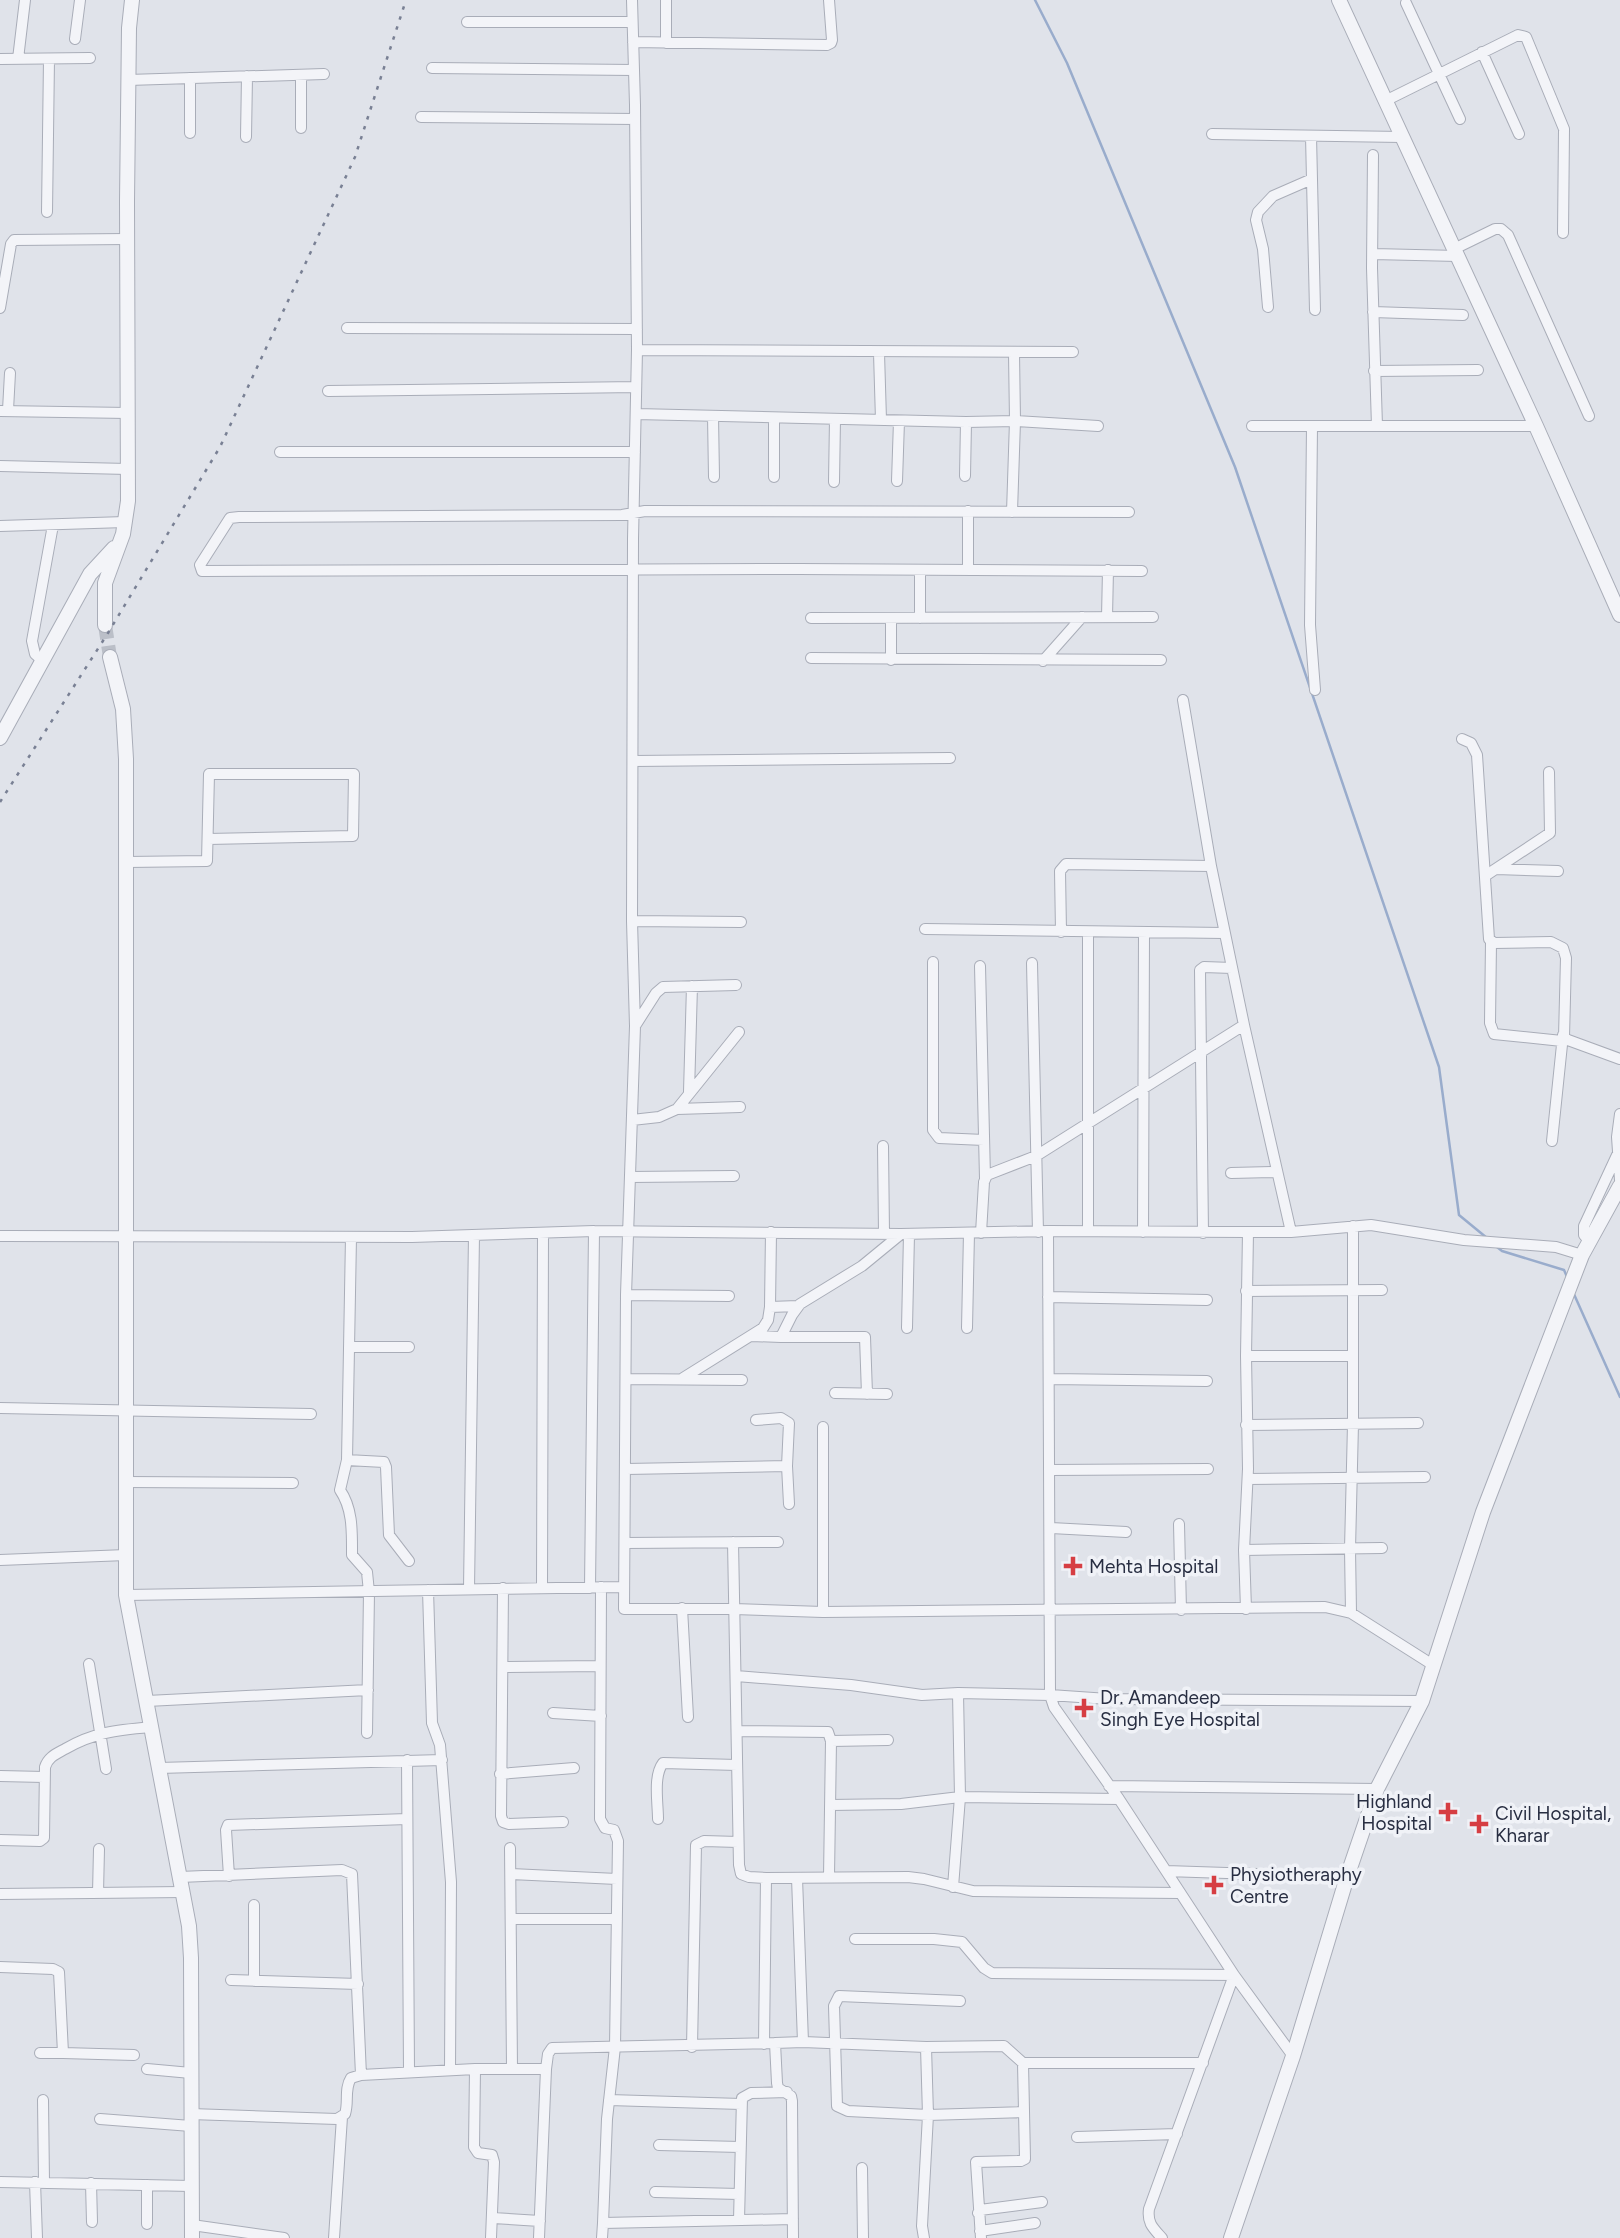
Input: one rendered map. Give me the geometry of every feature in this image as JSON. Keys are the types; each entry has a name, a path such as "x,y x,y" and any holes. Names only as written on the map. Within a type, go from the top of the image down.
{"street":[{"path":"18,59 25,0"},
{"path":"75,39 80,0"},
{"path":"105,625 105,583 125,523 128,469 128,80 132,0"},
{"path":"632,0 637,329 632,921 635,1026 627,1231 624,1609 823,1612 1325,1607 1352,1613 1433,1665"},
{"path":"666,0 666,43"},
{"path":"633,41 827,45 832,40 830,0"},
{"path":"1339,0 1536,426 1620,615"},
{"path":"1406,3 1460,119"},
{"path":"467,22 632,22"},
{"path":"1385,101 1518,35 1528,40 1565,134 1563,233"},
{"path":"1482,52 1519,135"},
{"path":"0,59 90,58"},
{"path":"47,212 49,59"},
{"path":"432,68 634,70"},
{"path":"128,80 324,74"},
{"path":"301,75 301,128"},
{"path":"246,137 247,76"},
{"path":"190,78 190,133"},
{"path":"421,117 635,119"},
{"path":"1212,134 1402,137"},
{"path":"1311,136 1315,310"},
{"path":"1373,155 1373,312 1377,426"},
{"path":"1268,307 1263,249 1256,220 1258,212 1273,196 1312,179"},
{"path":"1373,254 1456,252 1495,229 1502,229 1508,235 1589,416"},
{"path":"0,240 127,239"},
{"path":"0,308 11,244 14,240"},
{"path":"1373,312 1463,314"},
{"path":"347,328 637,329"},
{"path":"637,350 1073,352"},
{"path":"879,353 881,420"},
{"path":"1012,512 1014,353"},
{"path":"1374,371 1478,370"},
{"path":"10,373 4,411 128,412"},
{"path":"328,391 636,387"},
{"path":"636,414 899,421 1015,421 1098,426"},
{"path":"713,416 714,477"},
{"path":"774,418 774,477"},
{"path":"834,482 835,419"},
{"path":"897,481 899,421"},
{"path":"965,476 966,422"},
{"path":"1252,426 1536,426"},
{"path":"1312,426 1310,625 1315,690"},
{"path":"280,452 635,452"},
{"path":"0,466 128,469"},
{"path":"968,510 968,569"},
{"path":"1129,512 968,510 239,517 230,519 200,565 202,571 1142,571"},
{"path":"0,526 125,523"},
{"path":"43,661 35,654 32,641 53,525"},
{"path":"0,738 90,574 119,544"},
{"path":"920,570 920,618"},
{"path":"1107,617 1108,570"},
{"path":"1043,661 1082,617"},
{"path":"811,618 1153,617"},
{"path":"891,618 891,660"},
{"path":"110,657 126,731 126,1595 183,1892 191,1958 192,2231 284,2238"},
{"path":"811,658 1160,660"},
{"path":"1183,700 1224,933 1291,1232"},
{"path":"1462,739 1471,743 1477,755 1487,933 1491,943 1490,1023 1494,1034 1563,1037 1620,1059"},
{"path":"633,761 950,758"},
{"path":"1485,876 1550,833 1549,772"},
{"path":"127,862 207,861 209,774 354,774 353,836 208,839"},
{"path":"1061,932 1060,870 1066,864 1211,866"},
{"path":"1496,869 1558,871"},
{"path":"632,921 741,922"},
{"path":"925,929 1224,933"},
{"path":"1088,932 1088,1231"},
{"path":"1143,1232 1144,932"},
{"path":"1491,943 1551,942 1563,948 1566,958 1563,1037 1552,1141"},
{"path":"933,962 933,1130 939,1138 946,1140 984,1140"},
{"path":"1032,963 1036,1156 1048,1297 1051,1471 1050,1695 1054,1707 1119,1799 1234,1975 1293,2056"},
{"path":"980,967 985,1178 981,1233"},
{"path":"1203,1233 1200,970 1204,967 1232,968"},
{"path":"635,1026 656,993 663,987 736,985"},
{"path":"689,1092 692,986"},
{"path":"985,1178 990,1172 1036,1156 1244,1025"},
{"path":"677,1109 739,1032"},
{"path":"632,1120 659,1117 677,1109 740,1107"},
{"path":"1620,1114 1617,1154 1620,1180"},
{"path":"883,1146 884,1234"},
{"path":"1589,1241 1584,1235 1584,1226 1617,1154"},
{"path":"1231,1173 1277,1172"},
{"path":"630,1177 734,1176"},
{"path":"1231,2238 1293,2056 1347,1877 1377,1789 1422,1700 1483,1512 1582,1255 1620,1186"},
{"path":"1352,1613 1350,1549 1353,1226"},
{"path":"0,1236 351,1237 594,1231 884,1234 1043,1231 1248,1233 1382,1226 1437,1237 1556,1247 1582,1255"},
{"path":"594,1231 600,1819 605,1828 614,1830 617,1835 615,2047 609,2100 602,2238"},
{"path":"683,1378 766,1324 770,1307 771,1232"},
{"path":"542,1588 543,1233"},
{"path":"967,1328 969,1233"},
{"path":"1246,1609 1244,1550 1248,1479 1248,1233"},
{"path":"770,1307 797,1306 862,1266 905,1234"},
{"path":"905,1234 907,1328"},
{"path":"469,1589 474,1235"},
{"path":"351,1237 347,1460 340,1490 348,1501 352,1555 367,1572 367,1733"},
{"path":"1246,1291 1382,1290"},
{"path":"626,1295 729,1296"},
{"path":"1048,1297 1207,1300"},
{"path":"781,1337 797,1306"},
{"path":"751,1336 865,1337 867,1394"},
{"path":"349,1347 408,1347"},
{"path":"1246,1356 1352,1356"},
{"path":"626,1379 742,1380"},
{"path":"1050,1379 1207,1381"},
{"path":"835,1393 887,1394"},
{"path":"0,1408 311,1414"},
{"path":"756,1420 786,1419 789,1423 789,1504"},
{"path":"1247,1426 1418,1423"},
{"path":"823,1427 823,1612"},
{"path":"347,1460 384,1462 389,1535 409,1561"},
{"path":"626,1469 787,1466"},
{"path":"1051,1471 1208,1469"},
{"path":"1248,1479 1425,1477"},
{"path":"126,1482 293,1483"},
{"path":"1179,1524 1181,1610"},
{"path":"1051,1528 1126,1532"},
{"path":"733,1542 738,1842 741,1874 766,1878 908,1877 973,1891 1180,1892"},
{"path":"625,1543 778,1542"},
{"path":"1244,1550 1382,1548"},
{"path":"0,1560 126,1555"},
{"path":"126,1595 623,1587"},
{"path":"503,1588 500,1816 503,1822 509,1824 563,1822"},
{"path":"428,1590 432,1723 442,1760 451,1882 450,2070"},
{"path":"682,1608 688,1717"},
{"path":"89,1664 106,1769"},
{"path":"503,1667 600,1666"},
{"path":"736,1676 851,1685 907,1695 958,1693 1108,1699 1422,1700"},
{"path":"147,1701 368,1690"},
{"path":"953,1887 960,1797 958,1693"},
{"path":"553,1713 601,1716"},
{"path":"0,1840 40,1841 44,1838 44,1777 47,1761 52,1756 100,1733 151,1727"},
{"path":"737,1731 828,1732 831,1741 829,1877"},
{"path":"831,1741 888,1740"},
{"path":"407,1760 409,2071"},
{"path":"159,1768 442,1760"},
{"path":"659,1819 658,1776 659,1767 663,1763 737,1765"},
{"path":"500,1774 574,1768"},
{"path":"0,1776 44,1777"},
{"path":"1109,1786 1377,1789"},
{"path":"830,1805 901,1804 960,1797 1119,1799"},
{"path":"229,1876 228,1825 407,1819"},
{"path":"692,2047 696,1845 704,1841 738,1842"},
{"path":"510,1848 512,2068"},
{"path":"98,1893 99,1849"},
{"path":"180,1877 342,1870 352,1874 361,2075"},
{"path":"1166,1871 1347,1877"},
{"path":"511,1874 617,1879"},
{"path":"766,1878 770,2043 776,2083 778,2088 788,2092 792,2101 793,2238"},
{"path":"797,1878 803,2042"},
{"path":"0,1894 183,1892"},
{"path":"254,1905 254,1981"},
{"path":"512,1919 617,1919"},
{"path":"855,1939 934,1939 962,1942 984,1968 992,1973 1234,1975"},
{"path":"0,1967 53,1969 59,1972 63,2053"},
{"path":"1162,2238 1150,2226 1148,2218 1234,1975"},
{"path":"231,1980 358,1984"},
{"path":"960,2001 839,1996 834,2006 837,2106 842,2110 928,2115 1024,2112"},
{"path":"539,2238 548,2054 552,2048 692,2047 803,2042 926,2048 1004,2046 1023,2063 1203,2063"},
{"path":"924,2238 922,2226 928,2115 926,2048"},
{"path":"40,2053 134,2055"},
{"path":"1023,2063 1024,2161 976,2162 978,2213 981,2235 1035,2224"},
{"path":"475,2068 474,2147 478,2153 492,2155 494,2158 491,2238"},
{"path":"147,2069 191,2073"},
{"path":"334,2238 342,2117 347,2109 348,2083 351,2078 409,2071 547,2069"},
{"path":"739,2220 742,2098 751,2093 788,2092"},
{"path":"37,2238 43,2100"},
{"path":"609,2100 741,2104"},
{"path":"100,2119 342,2117"},
{"path":"1077,2137 1177,2134"},
{"path":"659,2145 740,2147"},
{"path":"862,2168 863,2238"},
{"path":"0,2182 191,2186"},
{"path":"91,2183 92,2222"},
{"path":"147,2185 147,2224"},
{"path":"655,2192 739,2194"},
{"path":"978,2213 980,2210 1042,2202"},
{"path":"493,2218 540,2221"},
{"path":"603,2223 793,2220"}],"waterway":[{"path":"1035,0 1067,63 1235,467 1439,1067 1459,1215 1487,1238"},
{"path":"1497,1247 1502,1251 1564,1270 1568,1279"},
{"path":"1573,1292 1620,1397"}],"tunnel":[{"path":"105,625 110,657"}],"railway":[{"path":"0,802 108,633 220,447 355,157 406,0"}],"place":[{"name":"Mehta Hospital","path":"1073,1566"},
{"name":"Dr. Amandeep Singh Eye Hospital","path":"1084,1708"},
{"name":"Highland Hospital","path":"1448,1812"},
{"name":"Civil Hospital, Kharar","path":"1479,1824"},
{"name":"Physiotheraphy Centre","path":"1214,1885"}]}
